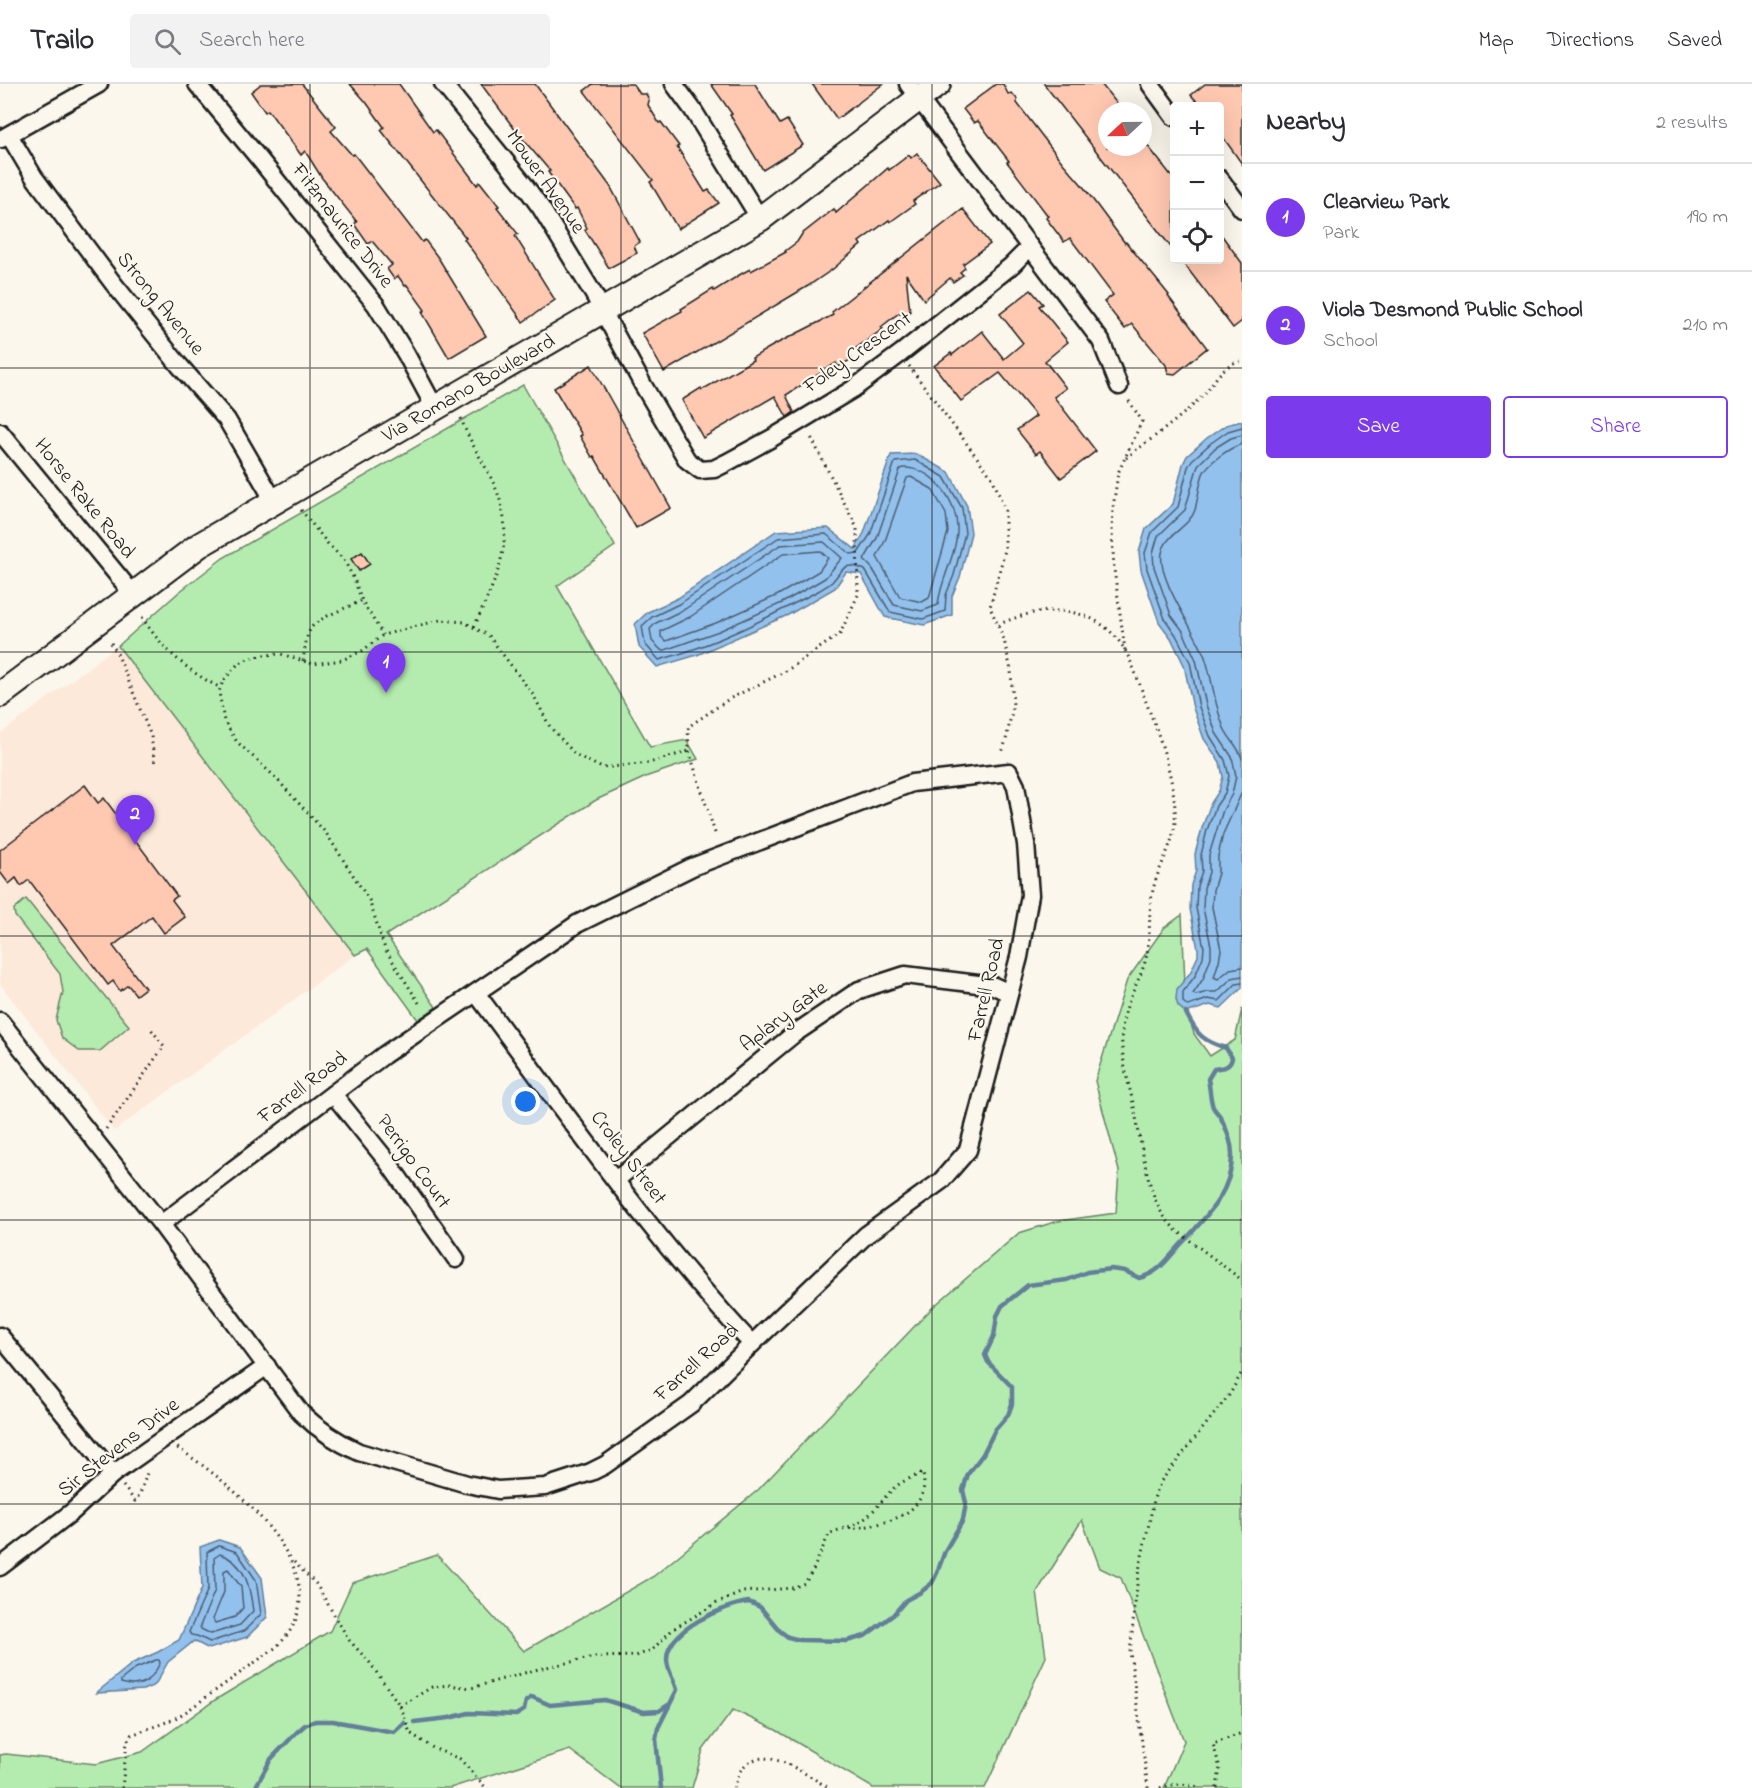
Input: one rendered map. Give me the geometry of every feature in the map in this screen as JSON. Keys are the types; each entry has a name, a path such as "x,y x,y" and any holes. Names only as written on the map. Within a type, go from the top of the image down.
{"street":[{"path":"4,137 99,84"},
{"name":"Fitzmaurice Drive","path":"197,84 376,305 435,408"},
{"name":"Mower Avenue","path":"443,84 523,183 602,311"},
{"path":"674,84 693,110 760,219"},
{"name":"Via Romano Boulevard","path":"0,695 198,546 760,219 914,91 938,84"},
{"path":"1157,86 1170,110"},
{"path":"914,91 1101,340 1119,386"},
{"name":"Strong Avenue","path":"4,137 113,283 227,420 274,501"},
{"path":"1224,184 1242,209"},
{"name":"Foley Crescent","path":"602,311 687,460 700,470 714,470 853,389 1011,266 1030,248"},
{"name":"Horse Rake Road","path":"0,432 133,594"},
{"name":"Farrell Road","path":"0,1020 161,1224 301,1413 314,1425 343,1445 359,1452 482,1488 514,1490 561,1483 605,1465 691,1404 866,1235 941,1181 968,1150 1019,957 1030,895 1026,844 1016,786 1009,772 912,783 692,867 578,924 393,1048 161,1224"},
{"name":"Aplary Gate","path":"616,1180 794,1034 859,990 905,975 994,986 1009,993"},
{"name":"Croley Street","path":"476,993 703,1292 752,1344"},
{"name":"Perrigo Court","path":"333,1094 387,1161 456,1259"},
{"path":"0,1336 113,1474"},
{"name":"Sir Stevens Drive","path":"0,1568 72,1512 113,1474 267,1366"}],"path":[{"path":"900,354 993,479 1005,512 1005,550 990,607 1011,670 1013,706 1002,753"},
{"path":"1125,459 1184,413 1227,367 1233,362 1242,361"},
{"path":"1119,386 1142,421 1118,473 1112,532 1114,569 1126,652 1163,747 1174,806 1174,829 1154,887 1149,946 1123,1022 1123,1053 1148,1178 1166,1220 1178,1232 1242,1280"},
{"path":"461,418 465,431 498,494 505,527 504,555 474,627"},
{"path":"715,833 688,751 688,727 729,699 786,671 840,634 858,595 857,528 810,435"},
{"path":"301,510 344,560 362,601 382,635"},
{"path":"303,661 306,641 312,628 319,622 362,601"},
{"path":"998,626 1012,619 1044,611 1071,611 1088,616 1104,626 1126,652"},
{"path":"142,618 152,634 174,657 204,679 221,688"},
{"path":"419,1003 385,949 369,900 326,833 274,776 237,742 224,721 219,692 224,681 238,664 264,655 281,654 314,664 342,660 362,651 382,635 440,620 464,622 489,636 534,696 550,728 576,755 602,768 649,763 688,751"},
{"path":"111,643 151,736 155,765"},
{"path":"106,1129 164,1046 151,1029"},
{"path":"1148,1788 1130,1652 1138,1575 1155,1496 1161,1481 1230,1394 1242,1372"},
{"path":"174,1446 198,1461 246,1500 292,1560 316,1584 349,1640 370,1663 400,1706 410,1733 433,1748 460,1759 486,1788"},
{"path":"113,1474 135,1501 140,1494 149,1467"},
{"path":"400,1706 432,1687 449,1685 471,1688 534,1670 595,1657 636,1656 652,1650 673,1629 717,1602 743,1592 792,1588 805,1583 829,1534 847,1526 858,1523 874,1510 894,1488 907,1479 923,1473 924,1490 919,1503 904,1515 871,1526 851,1529 847,1526"},
{"path":"122,1788 127,1742 130,1736 172,1720 188,1711 286,1638 295,1625 300,1604 299,1587 292,1560"},
{"path":"1217,1788 1220,1768 1213,1744 1242,1733"},
{"path":"734,1788 741,1770 751,1761 762,1757 772,1758 795,1768 829,1788"},
{"path":"1160,1788 1172,1784 1187,1784 1201,1788"}],"shaded area":[{"path":"117,646 355,955 114,1131 0,984 0,734"}],"green space":[{"path":"523,385 615,546 557,586 650,747 687,740 698,759 648,776 596,800 386,935 436,1007 418,1020 367,949 355,955 118,646 179,592 223,558"},
{"path":"26,899 129,1026 100,1051 79,1051 62,1038 56,1020 63,992 60,974 15,916 14,909"},
{"path":"1182,915 1186,1007 1194,1034 1210,1056 1235,1040 1242,1009 1242,1788 1164,1788 1184,1741 1121,1578 1100,1568 1082,1520 1037,1592 1046,1657 985,1788 873,1788 776,1730 733,1710 703,1750 692,1788 620,1788 570,1750 450,1788 0,1788 0,1755 96,1764 142,1752 215,1700 330,1631 352,1583 437,1555 524,1651 654,1576 758,1490 933,1307 1019,1233 1058,1221 1116,1213 1119,1171 1095,1081 1127,980 1164,928"}],"water":[{"path":"1242,421 1242,988 1221,1008 1210,1005 1186,1013 1178,1006 1176,999 1177,989 1190,973 1198,956 1190,909 1191,885 1196,871 1195,854 1211,803 1219,791 1223,777 1220,762 1204,739 1193,708 1184,665 1171,638 1159,622 1141,570 1139,552 1146,529 1173,504 1187,456 1226,425"},
{"path":"916,454 949,472 967,506 971,533 960,577 952,596 952,615 924,625 885,617 861,574 846,572 835,588 788,615 697,655 657,667 639,647 635,624 648,612 678,598 776,531 828,528 855,549 864,533 891,455"},
{"path":"219,1540 240,1547 262,1578 267,1617 247,1637 209,1649 194,1641 168,1662 155,1685 143,1690 96,1693 133,1663 179,1640 202,1588 200,1547"}],"building":[{"path":"261,84 302,84 336,127 331,131 352,155 354,154 422,242 425,240 439,259 486,336 449,358 422,312 425,310 407,285 405,286 398,276 394,279 387,269 392,265 372,241 368,244 354,224 357,222 322,178 305,151 301,155 268,110 265,112 251,92"},
{"path":"350,84 399,84 433,132 436,130 477,185 480,182 499,206 497,207 518,234 515,236 555,300 523,322 464,239 466,238 381,130 384,127"},
{"path":"481,84 535,84 610,186 640,242 634,246 637,253 609,268 585,230 587,228 577,208 575,209 548,172 550,171"},
{"path":"593,84 633,84 640,94 646,94 649,100 648,105 659,123 661,122 679,146 677,147 705,192 709,190 719,203 678,229 650,182 653,180 584,91"},
{"path":"711,84 755,84 780,124 787,120 803,145 763,170 730,115 732,114"},
{"path":"812,84 883,84 837,119"},
{"path":"996,84 1003,84 1008,94 1012,93 1017,99 1017,103 1062,162 1169,295 1207,348 1175,374 1168,373 1166,365 1132,324 1125,329 1104,302 1113,295 1070,238 1064,242 1046,218 1048,216 1007,162 1009,161 978,121 974,123 963,109"},
{"path":"1044,84 1101,84 1116,102 1098,102 1098,153"},
{"path":"1205,84 1242,84 1242,164 1224,139 1224,102 1197,102 1191,95"},
{"path":"1152,151 1170,174 1170,246 1100,156 1152,156"},
{"path":"917,153 940,182 913,201 915,204 859,242 861,245 833,269 808,286 664,372 642,333 682,311 681,309 713,289 714,291 750,269 751,271 786,252 802,234 834,209 836,213 888,168 889,170 909,155 911,158"},
{"path":"963,209 990,244 963,264 965,268 960,272 963,275 953,282 950,278 924,300 906,274 910,312 902,315 899,313 881,327 883,329 849,353 852,359 838,367 836,363 786,395 794,412 787,417 775,396 703,438 682,400 753,360 752,358 774,345 833,315 832,312"},
{"path":"1224,238 1242,263 1242,321 1233,328 1184,264 1224,264"},
{"path":"1031,290 1043,304 1039,306 1068,342 1045,361 1066,388 1054,397 1096,451 1061,478 1040,451 1036,454 1017,430 1036,416 1000,373 961,401 934,366 982,331 1004,359 1023,343 1000,314"},
{"path":"591,365 671,508 636,528 594,456 592,457 580,436 582,435 554,388"},
{"path":"362,552 370,564 359,571 351,559"},
{"path":"85,785 98,803 104,798 177,896 172,900 185,917 164,933 152,916 113,946 145,988 136,995 128,985 120,991 113,981 108,985 29,880 21,886 16,878 9,884 0,872 0,850"}],"waterway":[{"path":"661,1788 656,1739 658,1728 677,1690 667,1660 669,1649 676,1639 698,1621 726,1608 749,1602 760,1607 788,1637 800,1640 847,1641 865,1636 893,1615 906,1600 932,1583 945,1551 963,1520 966,1503 963,1490 968,1474 983,1454 995,1430 1008,1415 1012,1404 1012,1387 988,1362 985,1355 994,1336 997,1316 1002,1306 1028,1285 1067,1280 1087,1272 1111,1269 1125,1271 1139,1278 1147,1276 1164,1263 1217,1202 1228,1179 1232,1150 1225,1126 1213,1107 1208,1079 1214,1069 1228,1065 1232,1058 1226,1048 1202,1036 1186,1013"},
{"path":"414,1722 469,1713 516,1715 524,1710 526,1701 532,1697 550,1705 605,1700 644,1712 659,1711 668,1705"},
{"path":"255,1788 271,1759 305,1725 315,1721 333,1721 394,1732 404,1723"}],"place":[{"name":"Clearview Park","path":"386,693"},
{"name":"Viola Desmond Public School","path":"135,845"}]}
